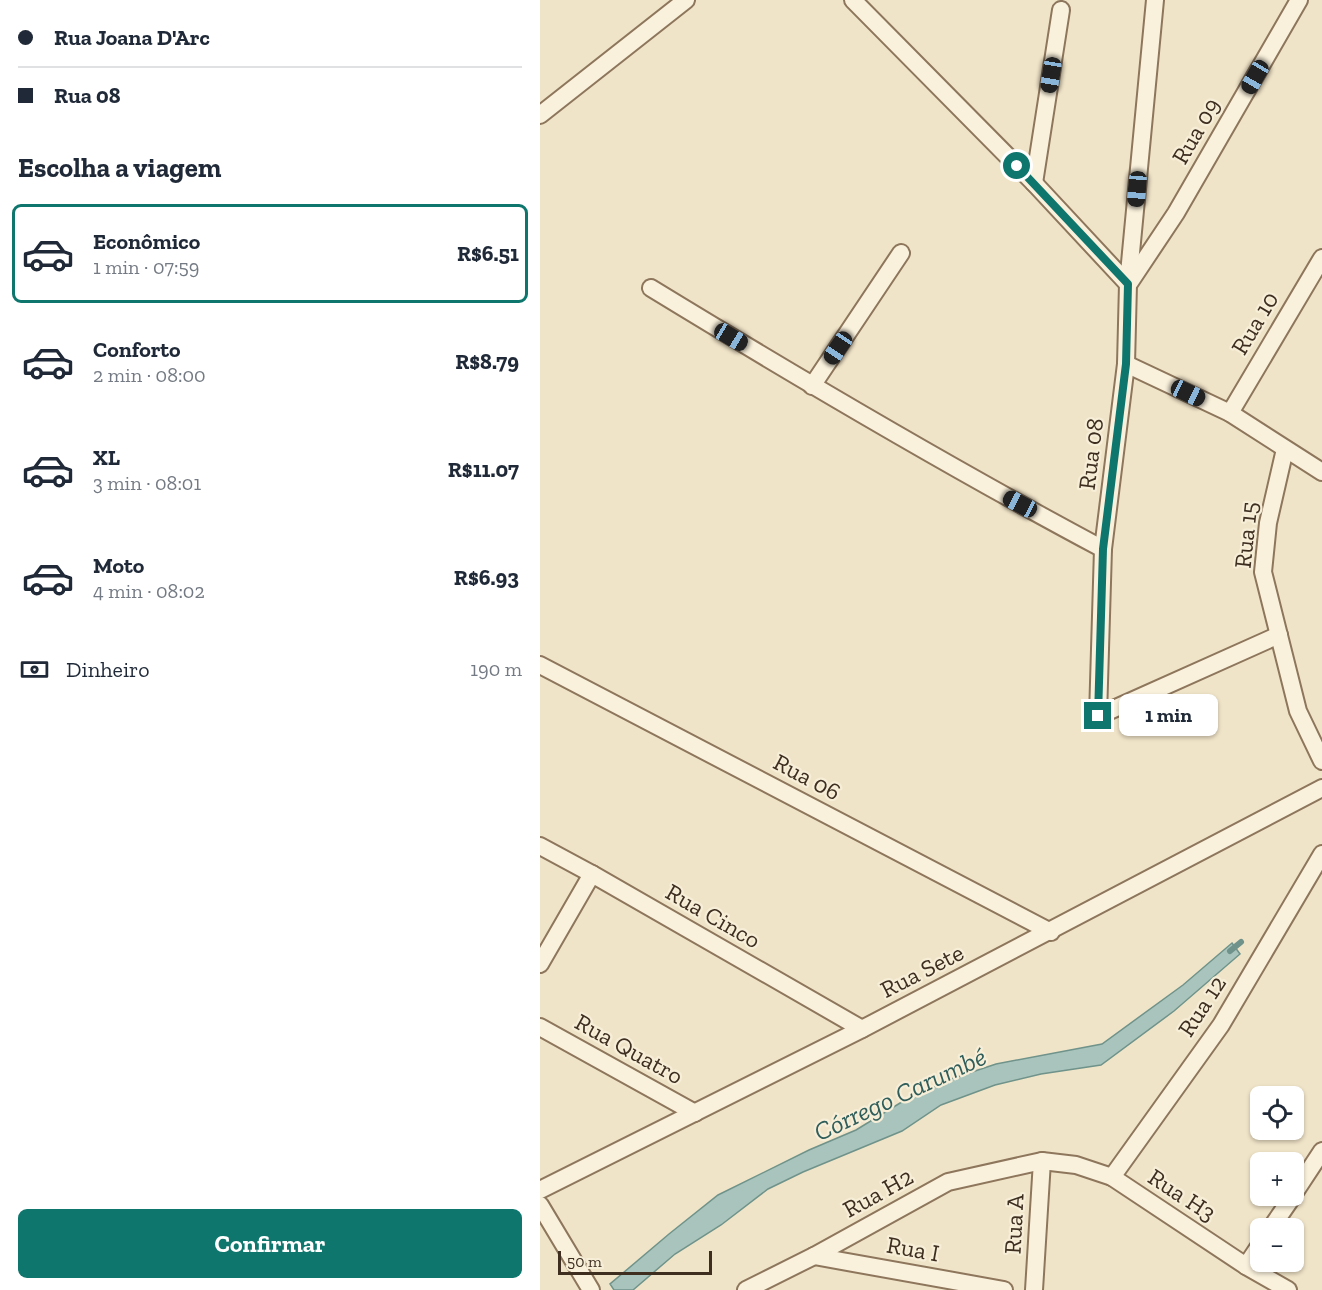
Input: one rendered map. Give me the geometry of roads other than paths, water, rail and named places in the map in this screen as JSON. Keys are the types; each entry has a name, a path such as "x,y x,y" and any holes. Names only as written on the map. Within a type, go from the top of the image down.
{"street":[{"path":"540,115 687,0"},
{"path":"853,0 1034,183 1128,284"},
{"name":"Rua 08","path":"1155,0 1128,284 1126,364 1103,549 1098,716 1279,635"},
{"name":"Rua 09","path":"1128,284 1176,213 1299,0"},
{"path":"1034,183 1061,10"},
{"path":"812,386 901,253"},
{"name":"Rua 10","path":"1230,413 1322,258"},
{"path":"651,288 812,386 978,482 1103,549"},
{"path":"1126,364 1230,413 1322,472"},
{"name":"Rua 15","path":"1285,449 1268,524 1263,572 1298,711 1322,761"},
{"name":"Rua 06","path":"540,665 1051,932"},
{"name":"Rua Sete","path":"540,1190 862,1029 1322,789"},
{"name":"Rua Cinco","path":"540,846 862,1029"},
{"name":"Rua 12","path":"1112,1177 1221,1025 1322,854"},
{"path":"540,964 592,874"},
{"name":"Rua Quatro","path":"540,1028 695,1113"},
{"path":"1304,1178 1322,1151"},
{"name":"Rua H3","path":"1042,1161 1076,1165 1112,1177 1246,1266 1288,1290"},
{"name":"Rua H2","path":"746,1290 814,1256 948,1182 1042,1161"},
{"name":"Rua A","path":"1034,1290 1042,1161"},
{"path":"540,1205 591,1290"},
{"name":"Rua I","path":"814,1256 1004,1290"},
{"path":"1246,1266 1250,1260"}],"water":[{"path":"1232,943 1240,954 1174,1011 1101,1065 1041,1074 995,1085 941,1105 902,1131 768,1189 721,1225 675,1254 633,1290 614,1290 610,1284 718,1195 809,1150 856,1130 905,1100 948,1080 996,1064 1102,1044 1183,985"}],"waterway":[{"name":"Córrego Carumbé","path":"1230,951 1241,942"}]}
